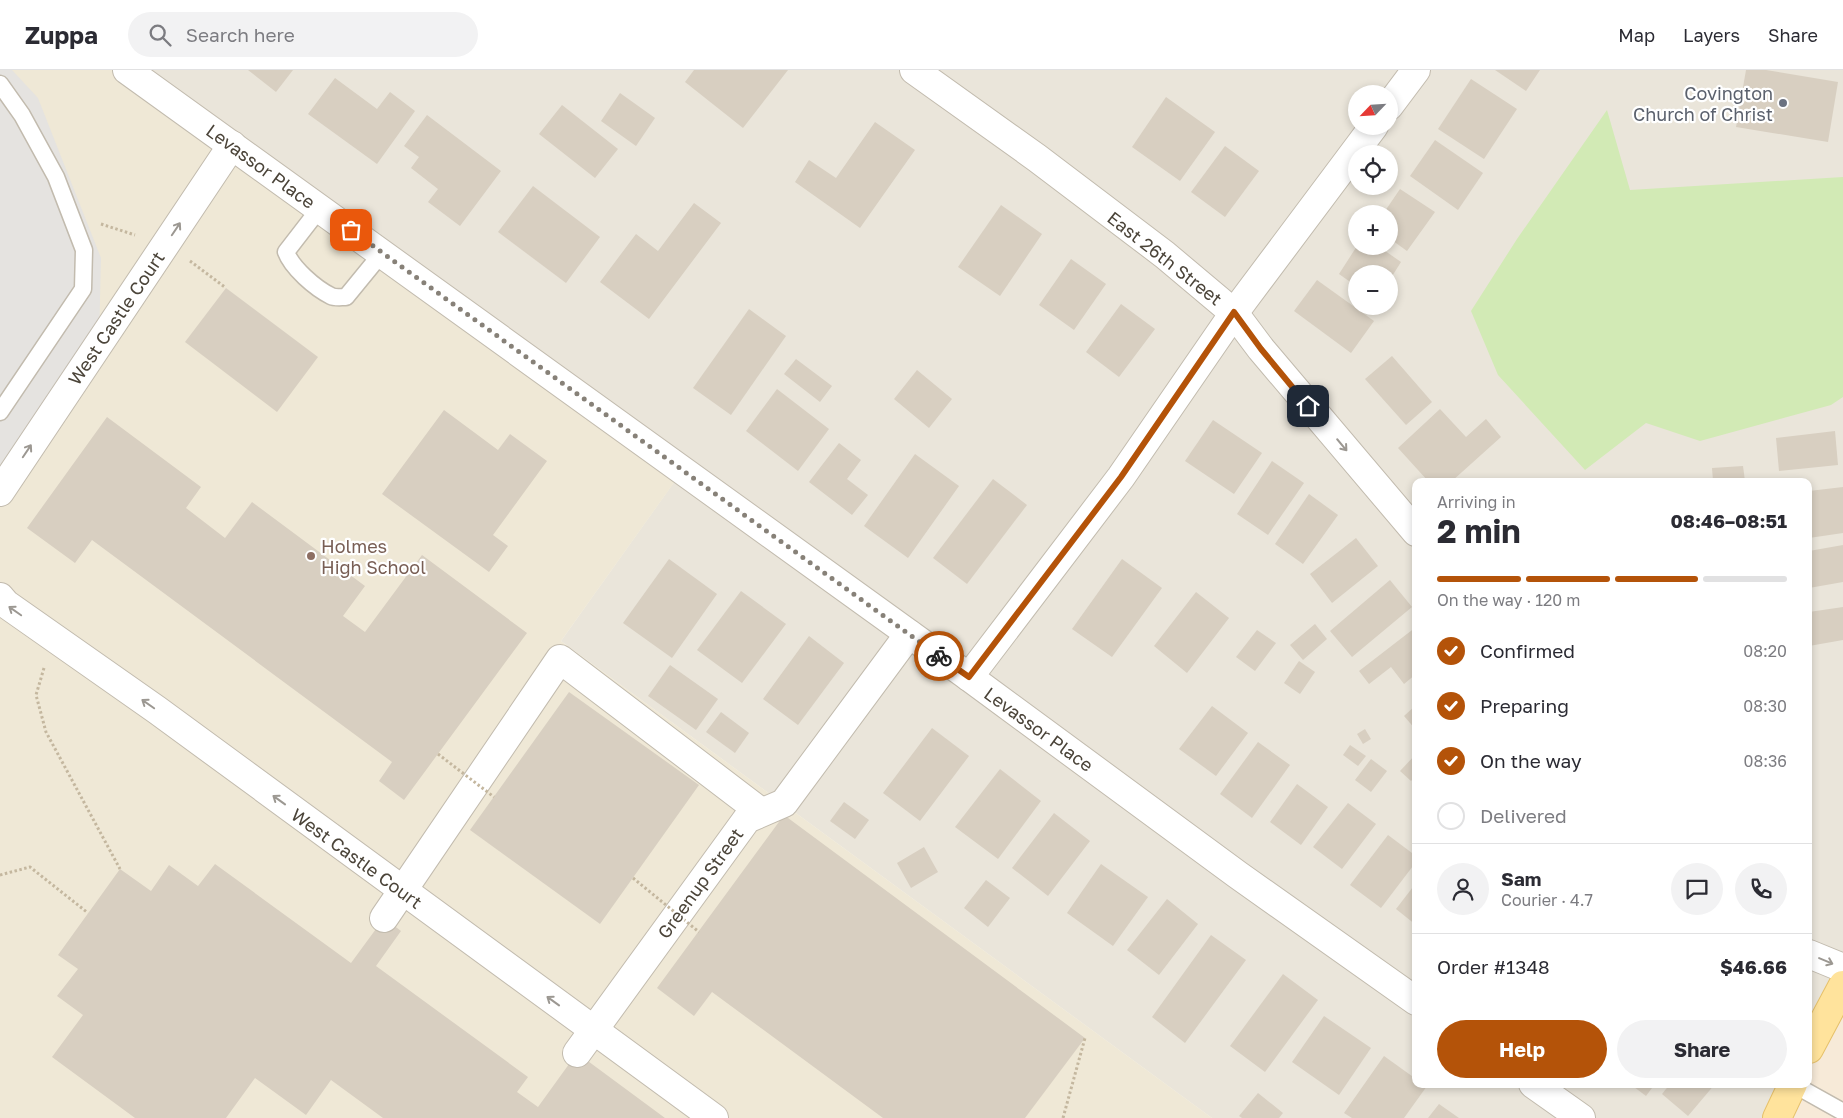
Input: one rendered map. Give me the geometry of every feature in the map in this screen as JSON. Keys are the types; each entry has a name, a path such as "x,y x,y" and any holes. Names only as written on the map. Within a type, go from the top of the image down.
{"main road":[{"path":"1812,1043 1843,985"},
{"path":"1777,1118 1791,1088"}],"street":[{"name":"Levassor Place","path":"127,70 969,677 1238,875 1412,998"},
{"name":"East 26th Street","path":"914,70 1044,164 1165,256 1234,312 1261,349 1412,527"},
{"path":"1398,94 1416,70"},
{"path":"969,677 1121,477 1234,312 1367,135"},
{"name":"West Castle Court","path":"0,492 232,145"},
{"name":"West Castle Court","path":"0,597 6,604 157,710 714,1118"},
{"name":"Greenup Street","path":"577,1053 747,819 773,808 909,634"},
{"path":"384,918 560,659 773,808"},
{"path":"1812,955 1843,968"},
{"path":"1539,1088 1581,1118"}],"lane":[{"path":"0,84 22,115 56,177 84,250 84,260 83,289 0,412"},
{"path":"320,208 286,252 290,261 321,290 333,297 346,297 382,253"},
{"path":"1800,1088 1843,1112"}],"path":[{"path":"95,223 166,244 226,288"},
{"path":"53,637 36,695 46,732 120,869"},
{"path":"438,754 494,797"},
{"path":"0,875 30,867 88,913"},
{"path":"633,878 699,932"},
{"path":"1063,1118 1085,1038"}],"shaded area":[{"name":"Holmes High School","path":"0,70 127,70 683,470 561,641 1212,1118 0,1118"},
{"path":"0,70 12,70 38,98 101,258 99,344 0,492"},
{"path":"127,70 1843,70 1843,985 1812,1043 1812,478 1412,478 1412,1088 1791,1088 1777,1118 1212,1118 561,641 682,471"},
{"path":"1843,985 1843,1118 1777,1118 1805,1088 1812,1088 1812,1043"}],"green space":[{"path":"1607,110 1630,190 1843,177 1843,397 1831,405 1700,441 1646,423 1585,470 1498,375 1471,311 1517,239"}],"building":[{"path":"248,70 293,70 276,92"},
{"path":"694,70 788,70 743,128 685,82"},
{"path":"1495,70 1540,70 1526,91"},
{"path":"1746,70 1766,70 1838,82 1828,142 1736,127"},
{"path":"335,78 377,109 390,92 415,111 377,164 308,114"},
{"path":"1471,79 1517,109 1484,159 1438,129"},
{"path":"620,93 655,118 636,146 601,121"},
{"path":"1166,97 1215,132 1180,181 1132,147"},
{"path":"562,105 618,149 595,178 539,134"},
{"path":"427,115 501,171 460,226 428,202 438,189 411,168 419,157 404,146"},
{"path":"875,122 915,150 860,228 795,182 809,160 836,178"},
{"path":"1435,140 1483,173 1458,210 1410,176"},
{"path":"1225,146 1259,171 1225,217 1191,192"},
{"path":"533,186 600,237 566,283 498,232"},
{"path":"1400,189 1435,212 1407,251 1398,244 1398,205 1389,205 1396,195 1398,195"},
{"path":"694,203 721,223 649,319 600,282 636,234 658,251"},
{"path":"1001,205 1042,234 1000,296 958,267"},
{"path":"1351,255 1391,255 1401,262 1398,267 1398,265 1348,265 1348,280 1339,274"},
{"path":"1071,259 1106,284 1074,330 1039,305"},
{"path":"1317,280 1348,302 1348,315 1366,315 1374,321 1351,353 1294,311"},
{"path":"226,288 318,357 277,412 185,342"},
{"path":"1121,304 1155,329 1119,377 1086,352"},
{"path":"749,309 786,336 731,415 693,388"},
{"path":"1392,356 1432,402 1406,425 1365,379"},
{"path":"796,359 832,386 820,402 784,374"},
{"path":"917,370 952,399 929,428 894,399"},
{"path":"777,389 829,429 798,471 746,431"},
{"path":"1440,409 1466,437 1486,419 1501,437 1455,478 1425,478 1398,448"},
{"path":"444,410 498,450 510,434 547,461 493,535 508,546 489,572 382,494"},
{"path":"107,417 201,487 186,508 225,538 252,502 365,586 343,616 365,632 422,555 527,633 404,800 379,781 392,762 92,540 75,563 27,528"},
{"path":"1213,420 1262,453 1234,494 1185,461"},
{"path":"1835,431 1838,465 1779,471 1776,438"},
{"path":"839,443 861,460 847,479 868,495 852,515 809,482"},
{"path":"915,454 959,486 908,558 864,526"},
{"path":"1272,461 1304,483 1268,535 1237,514"},
{"path":"1743,466 1745,478 1713,478 1712,468"},
{"path":"993,479 1027,505 967,584 933,558"},
{"path":"1843,487 1843,533 1812,538 1812,491"},
{"path":"1309,494 1338,515 1303,564 1275,544"},
{"path":"1356,538 1378,566 1332,603 1310,574"},
{"path":"1843,545 1843,582 1812,587 1812,550"},
{"path":"669,559 717,594 672,658 623,623"},
{"path":"1122,559 1162,588 1112,657 1072,629"},
{"path":"1390,580 1412,607 1352,657 1330,631"},
{"path":"741,591 786,624 742,683 697,650"},
{"path":"1196,592 1229,618 1187,673 1154,646"},
{"path":"1843,607 1843,640 1812,645 1812,612"},
{"path":"1315,624 1327,639 1303,660 1290,645"},
{"path":"1257,630 1276,643 1255,671 1236,657"},
{"path":"1412,630 1412,677 1404,684 1391,667 1369,684 1359,671"},
{"path":"809,636 844,663 798,725 763,699"},
{"path":"1299,661 1315,672 1300,694 1284,683"},
{"path":"670,665 718,699 696,730 648,696"},
{"path":"569,692 699,785 600,924 470,830"},
{"path":"1212,706 1248,733 1216,776 1179,749"},
{"path":"1412,709 1412,725 1404,716"},
{"path":"721,712 749,733 735,753 706,732"},
{"path":"932,728 969,756 920,821 883,793"},
{"path":"1365,729 1371,739 1363,744 1357,734"},
{"path":"1258,742 1290,765 1252,818 1220,794"},
{"path":"1350,745 1366,756 1358,766 1343,755"},
{"path":"1412,758 1412,780 1400,771"},
{"path":"1371,759 1387,771 1371,792 1355,780"},
{"path":"1000,769 1041,801 998,859 955,827"},
{"path":"1297,784 1328,807 1301,845 1270,822"},
{"path":"844,802 869,820 855,839 830,821"},
{"path":"1348,803 1376,824 1342,869 1313,847"},
{"path":"1054,813 1090,841 1048,896 1012,868"},
{"path":"784,815 1085,1038 1025,1118 883,1118 712,992 694,1016 657,988"},
{"path":"1388,835 1412,853 1412,867 1381,908 1350,885"},
{"path":"924,847 938,872 911,888 897,863"},
{"path":"215,864 351,963 384,918 401,931 376,966 528,1077 517,1092 538,1107 577,1053 665,1118 383,1118 331,1080 306,1115 255,1078 226,1118 135,1118 52,1057 83,1015 57,996 78,969 58,955 120,869 151,891 169,865 198,886"},
{"path":"1101,864 1148,897 1113,946 1067,913"},
{"path":"986,880 1010,898 988,927 964,908"},
{"path":"1412,888 1412,922 1396,909"},
{"path":"1167,899 1198,924 1159,975 1127,950"},
{"path":"1211,935 1246,960 1185,1043 1152,1017"},
{"path":"1283,974 1318,1000 1265,1072 1230,1046"},
{"path":"1324,1016 1371,1048 1339,1095 1292,1062"},
{"path":"1384,1056 1412,1076 1412,1088 1426,1088 1404,1118 1352,1118 1344,1113"},
{"path":"1635,1088 1652,1088 1646,1096"},
{"path":"1667,1088 1712,1088 1688,1116 1662,1094"},
{"path":"1258,1093 1283,1113 1279,1118 1242,1118 1239,1116"},
{"path":"1439,1104 1459,1118 1428,1118"}],"way so far":[{"path":"351,230 939,656"}],"place":[{"name":"Covington Church of Christ","path":"1783,103"},
{"name":"Holmes High School","path":"311,556"}],"route":[{"path":"939,656 969,677 1121,477 1234,312 1261,349 1308,406"}]}
